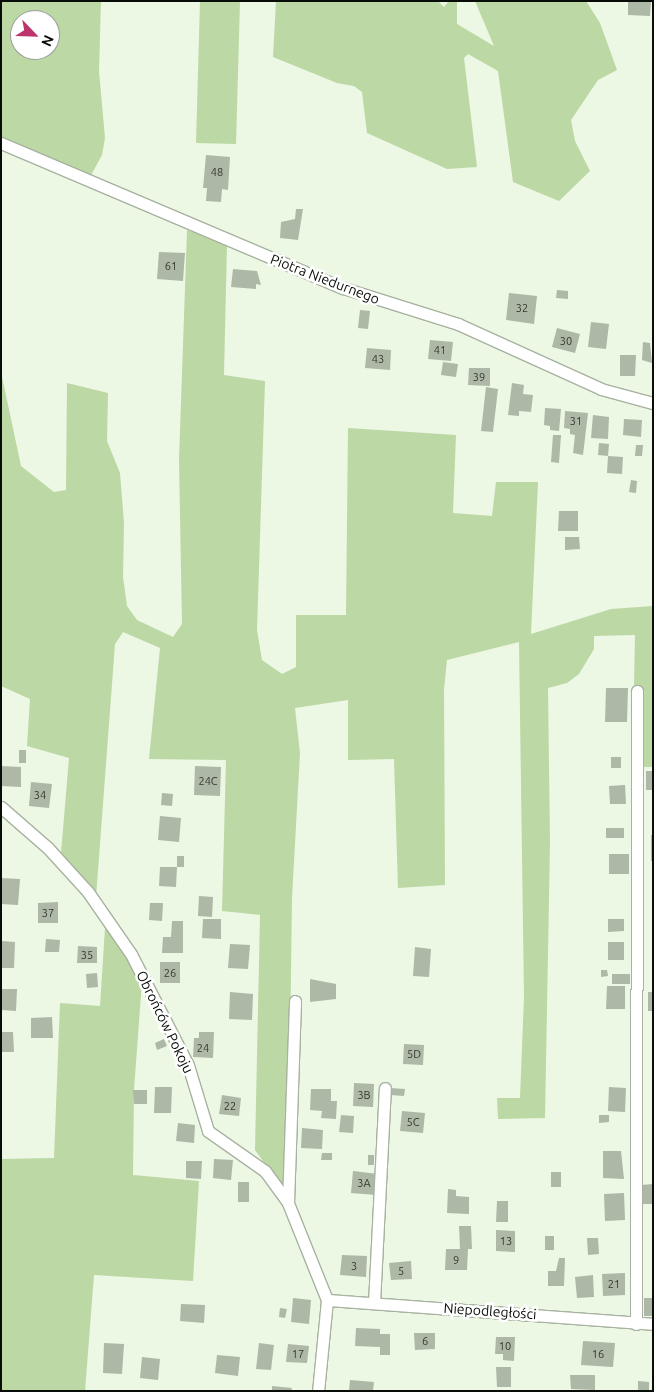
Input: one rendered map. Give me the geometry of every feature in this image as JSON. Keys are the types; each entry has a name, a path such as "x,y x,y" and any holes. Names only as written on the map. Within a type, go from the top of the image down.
{"street":[{"name":"Piotra Niedurnego","path":"1,143 344,288 458,324 601,389 653,403"},
{"path":"636,1324 637,691"},
{"name":"Obrońców Pokoju","path":"1,807 36,836 88,892 131,954 188,1065 208,1131 265,1171 288,1203 327,1300 318,1391"},
{"path":"288,1203 295,1001"},
{"path":"374,1303 385,1088"},
{"name":"Niepodległości","path":"327,1300 653,1324"}],"green space":[{"path":"2,1 101,1 99,71 105,138 102,155 90,177 1,138"},
{"path":"200,1 240,1 236,144 196,143"},
{"path":"276,1 438,1 444,7 449,1 457,1 457,24 494,46 475,1 586,1 600,23 617,70 598,80 571,120 575,141 590,171 559,201 513,182 498,71 468,54 464,58 477,167 447,169 367,133 362,92 354,86 337,83 273,57"},
{"path":"187,230 227,244 224,375 265,381 257,630 262,660 282,674 296,667 296,615 346,615 348,428 456,435 453,513 492,516 496,482 538,482 531,634 611,609 653,606 653,767 641,767 640,687 634,685 635,635 594,636 594,649 579,674 567,683 548,688 550,843 545,1118 498,1119 497,1098 520,1098 524,997 519,642 447,660 444,689 445,885 398,888 394,759 348,760 348,700 295,708 300,753 292,898 288,1195 255,1150 260,915 222,911 226,760 149,759 160,648 123,632 115,644 96,897 61,853 69,758 27,746 30,699 1,686 1,372 21,466 54,492 66,490 67,383 108,393 107,441 120,473 124,523 123,577 127,606 137,620 173,637 182,624 179,460"},
{"path":"105,928 126,953 142,981 134,1090 133,1175 199,1181 193,1281 94,1275 85,1391 1,1391 1,1159 54,1158 60,1003 100,1006"}],"building":[{"path":"628,1 651,1 650,16 628,15"},
{"path":"206,155 230,157 228,190 222,189 221,202 206,201 207,188 203,188"},
{"path":"296,209 303,209 298,240 280,238 281,222 295,219"},
{"path":"159,252 185,253 183,281 157,279"},
{"path":"233,269 257,271 261,285 256,284 256,289 231,287"},
{"path":"557,290 568,291 568,299 556,298"},
{"path":"509,293 537,296 534,324 506,320"},
{"path":"360,310 370,311 368,329 358,328"},
{"path":"591,322 609,324 606,349 588,347"},
{"path":"557,328 580,334 575,353 552,347"},
{"path":"430,340 453,342 451,361 428,359"},
{"path":"643,342 650,343 652,363 642,360"},
{"path":"367,348 391,350 390,370 365,368"},
{"path":"620,355 636,355 635,376 620,376"},
{"path":"443,362 458,364 456,377 441,375"},
{"path":"469,368 490,368 490,386 468,385"},
{"path":"512,383 524,385 523,394 533,395 531,412 519,411 519,416 508,415"},
{"path":"486,387 498,389 493,432 481,431"},
{"path":"545,408 561,409 559,431 550,430 550,426 544,425"},
{"path":"565,411 588,413 583,455 573,453 575,435 570,434 570,429 564,428"},
{"path":"593,415 609,417 608,439 591,438"},
{"path":"624,419 642,420 641,437 623,435"},
{"path":"553,435 561,435 559,463 551,462"},
{"path":"599,443 609,444 608,456 598,455"},
{"path":"636,445 643,445 642,456 635,456"},
{"path":"608,456 623,457 622,474 607,473"},
{"path":"631,480 637,481 636,493 629,492"},
{"path":"559,511 578,511 578,531 558,531"},
{"path":"565,537 579,537 580,549 565,550"},
{"path":"606,688 628,688 627,722 605,722"},
{"path":"19,750 26,750 26,763 19,763"},
{"path":"611,757 621,757 621,768 611,768"},
{"path":"1,766 21,767 21,787 1,786"},
{"path":"195,766 221,767 220,796 194,795"},
{"path":"646,771 653,771 653,790 646,790"},
{"path":"31,782 52,784 49,808 29,806"},
{"path":"625,785 626,804 610,804 609,786"},
{"path":"162,793 173,794 172,806 161,805"},
{"path":"160,816 181,818 179,842 158,840"},
{"path":"606,828 624,828 624,838 606,838"},
{"path":"651,835 653,835 653,861 651,861"},
{"path":"609,854 629,854 629,874 609,874"},
{"path":"177,856 184,856 184,867 177,867"},
{"path":"160,867 177,867 176,887 159,886"},
{"path":"1,878 20,879 18,905 1,904"},
{"path":"199,896 213,897 212,917 198,916"},
{"path":"58,902 58,923 38,923 38,903"},
{"path":"150,903 163,903 162,921 149,920"},
{"path":"203,919 221,919 221,939 202,938"},
{"path":"608,919 624,919 624,931 608,932"},
{"path":"172,921 183,921 183,953 162,953 163,937 171,937"},
{"path":"46,939 60,940 59,952 45,952"},
{"path":"1,941 15,942 14,968 1,968"},
{"path":"608,942 624,942 624,960 608,960"},
{"path":"230,944 250,945 248,969 228,968"},
{"path":"78,946 97,947 97,963 77,963"},
{"path":"415,947 431,949 429,977 413,976"},
{"path":"160,962 180,962 180,983 160,983"},
{"path":"601,970 607,970 608,976 601,977"},
{"path":"97,973 98,987 87,988 86,974"},
{"path":"612,974 630,974 630,984 612,984"},
{"path":"310,979 336,984 336,999 310,1002"},
{"path":"607,986 625,986 625,1009 606,1009"},
{"path":"1,989 17,989 16,1011 1,1010"},
{"path":"230,992 253,994 252,1020 229,1019"},
{"path":"648,992 653,992 653,1011 648,1011"},
{"path":"52,1017 53,1038 31,1038 31,1018"},
{"path":"1,1032 13,1032 14,1052 1,1052"},
{"path":"199,1032 214,1032 213,1058 193,1057 194,1038 199,1038"},
{"path":"164,1039 167,1046 157,1050 155,1043"},
{"path":"404,1044 424,1045 423,1065 403,1064"},
{"path":"354,1083 374,1084 373,1107 353,1106"},
{"path":"155,1087 172,1087 171,1113 154,1113"},
{"path":"609,1087 626,1088 625,1112 608,1111"},
{"path":"390,1088 405,1089 404,1096 390,1095"},
{"path":"311,1089 331,1089 331,1101 337,1101 336,1119 321,1118 322,1111 310,1110"},
{"path":"133,1090 147,1090 147,1104 134,1104"},
{"path":"222,1095 241,1098 239,1116 219,1114"},
{"path":"402,1111 425,1113 423,1133 400,1131"},
{"path":"341,1115 354,1116 353,1133 339,1132"},
{"path":"599,1115 609,1115 609,1122 599,1123"},
{"path":"178,1123 195,1125 194,1143 176,1141"},
{"path":"302,1128 323,1130 322,1149 301,1148"},
{"path":"603,1151 621,1151 624,1179 603,1178"},
{"path":"322,1153 332,1153 332,1160 321,1160"},
{"path":"368,1155 374,1155 374,1165 368,1165"},
{"path":"214,1159 233,1160 231,1180 213,1178"},
{"path":"186,1161 202,1161 201,1179 186,1178"},
{"path":"353,1171 378,1174 376,1195 351,1193"},
{"path":"551,1172 561,1172 561,1187 551,1187"},
{"path":"238,1182 249,1182 249,1202 238,1202"},
{"path":"653,1184 653,1204 642,1204 641,1185"},
{"path":"448,1189 456,1190 456,1196 469,1197 469,1214 447,1213"},
{"path":"624,1193 625,1220 605,1221 604,1194"},
{"path":"497,1201 508,1201 508,1222 496,1222"},
{"path":"459,1226 471,1226 472,1249 468,1249 467,1270 445,1270 446,1249 460,1249"},
{"path":"496,1230 515,1231 515,1252 496,1251"},
{"path":"545,1236 554,1236 554,1250 545,1250"},
{"path":"587,1238 598,1238 599,1254 588,1255"},
{"path":"342,1255 367,1256 366,1277 340,1275"},
{"path":"559,1258 565,1258 564,1286 548,1286 548,1271 556,1271"},
{"path":"411,1261 412,1279 391,1280 389,1263"},
{"path":"625,1273 625,1295 603,1296 602,1274"},
{"path":"593,1275 594,1297 577,1298 575,1277"},
{"path":"293,1298 311,1300 309,1324 291,1322"},
{"path":"644,1298 653,1298 653,1316 644,1316"},
{"path":"181,1304 205,1305 204,1323 180,1321"},
{"path":"280,1308 287,1309 285,1318 279,1317"},
{"path":"356,1328 380,1329 380,1334 390,1334 390,1355 380,1355 380,1347 355,1346"},
{"path":"414,1333 435,1333 435,1349 415,1350"},
{"path":"496,1337 515,1337 514,1361 503,1360 503,1354 495,1354"},
{"path":"583,1341 615,1343 613,1367 581,1365"},
{"path":"104,1343 124,1344 122,1374 103,1373"},
{"path":"259,1343 274,1345 271,1370 256,1369"},
{"path":"288,1344 309,1346 307,1363 286,1362"},
{"path":"217,1355 240,1357 238,1376 215,1373"},
{"path":"142,1357 160,1359 158,1380 140,1378"},
{"path":"496,1367 511,1367 511,1387 497,1387"},
{"path":"570,1375 595,1375 595,1390 571,1389"},
{"path":"350,1380 374,1382 373,1391 349,1391"},
{"path":"638,1381 649,1382 649,1391 638,1391"},
{"path":"272,1386 292,1388 291,1391 272,1391"}]}
